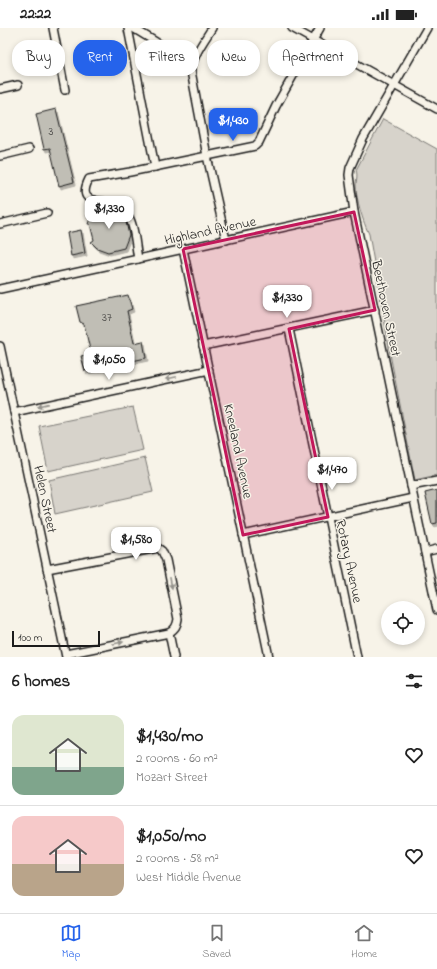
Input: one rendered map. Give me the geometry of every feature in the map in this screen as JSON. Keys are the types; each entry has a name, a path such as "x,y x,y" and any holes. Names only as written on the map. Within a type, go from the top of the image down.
{"street":[{"path":"53,28 65,90"},
{"path":"128,28 155,167"},
{"path":"133,28 153,40"},
{"path":"199,51 212,28"},
{"path":"292,28 313,40 320,28"},
{"name":"Beethoven Street","path":"427,28 363,139 348,175 354,212 437,610"},
{"path":"358,66 437,109"},
{"path":"192,76 226,240"},
{"path":"138,259 131,222 123,208 114,203 93,201 86,194 85,188 89,179 255,146 259,142 276,106 293,76"},
{"path":"0,89 18,85"},
{"path":"0,156 29,149"},
{"name":"Highland Avenue","path":"0,289 354,212"},
{"path":"0,224 47,213"},
{"name":"Kneeland Avenue","path":"183,250 269,657"},
{"path":"204,346 375,310"},
{"name":"Rotary Avenue","path":"289,329 357,657"},
{"name":"Helen Street","path":"0,346 66,656"},
{"path":"14,412 209,370"},
{"path":"411,486 437,481"},
{"path":"243,535 414,498"},
{"path":"47,569 158,548 166,560 178,619 178,624 175,629 169,633 66,656"},
{"path":"425,552 437,549"},
{"path":"169,633 174,657"}],"highlighted area":[{"path":"354,212 375,310 289,329 328,517 243,535 183,249"}],"shaded area":[{"path":"383,119 437,149 437,475 415,480 391,359 369,234 360,210 356,191 356,170"},
{"path":"133,407 143,450 48,471 39,426"},
{"path":"145,458 153,492 55,514 49,480"}],"building":[{"path":"56,109 74,182 59,186 50,148 44,149 36,114"},
{"path":"110,208 120,213 126,222 129,235 124,248 108,252 97,248 91,242 94,240 90,224 88,224 91,217 100,210"},
{"path":"81,230 85,253 71,256 67,233"},
{"path":"128,295 132,309 127,311 134,343 143,341 146,358 85,371 81,356 91,354 84,324 80,322 76,306"},
{"path":"437,490 437,523 432,524 425,493"}]}
